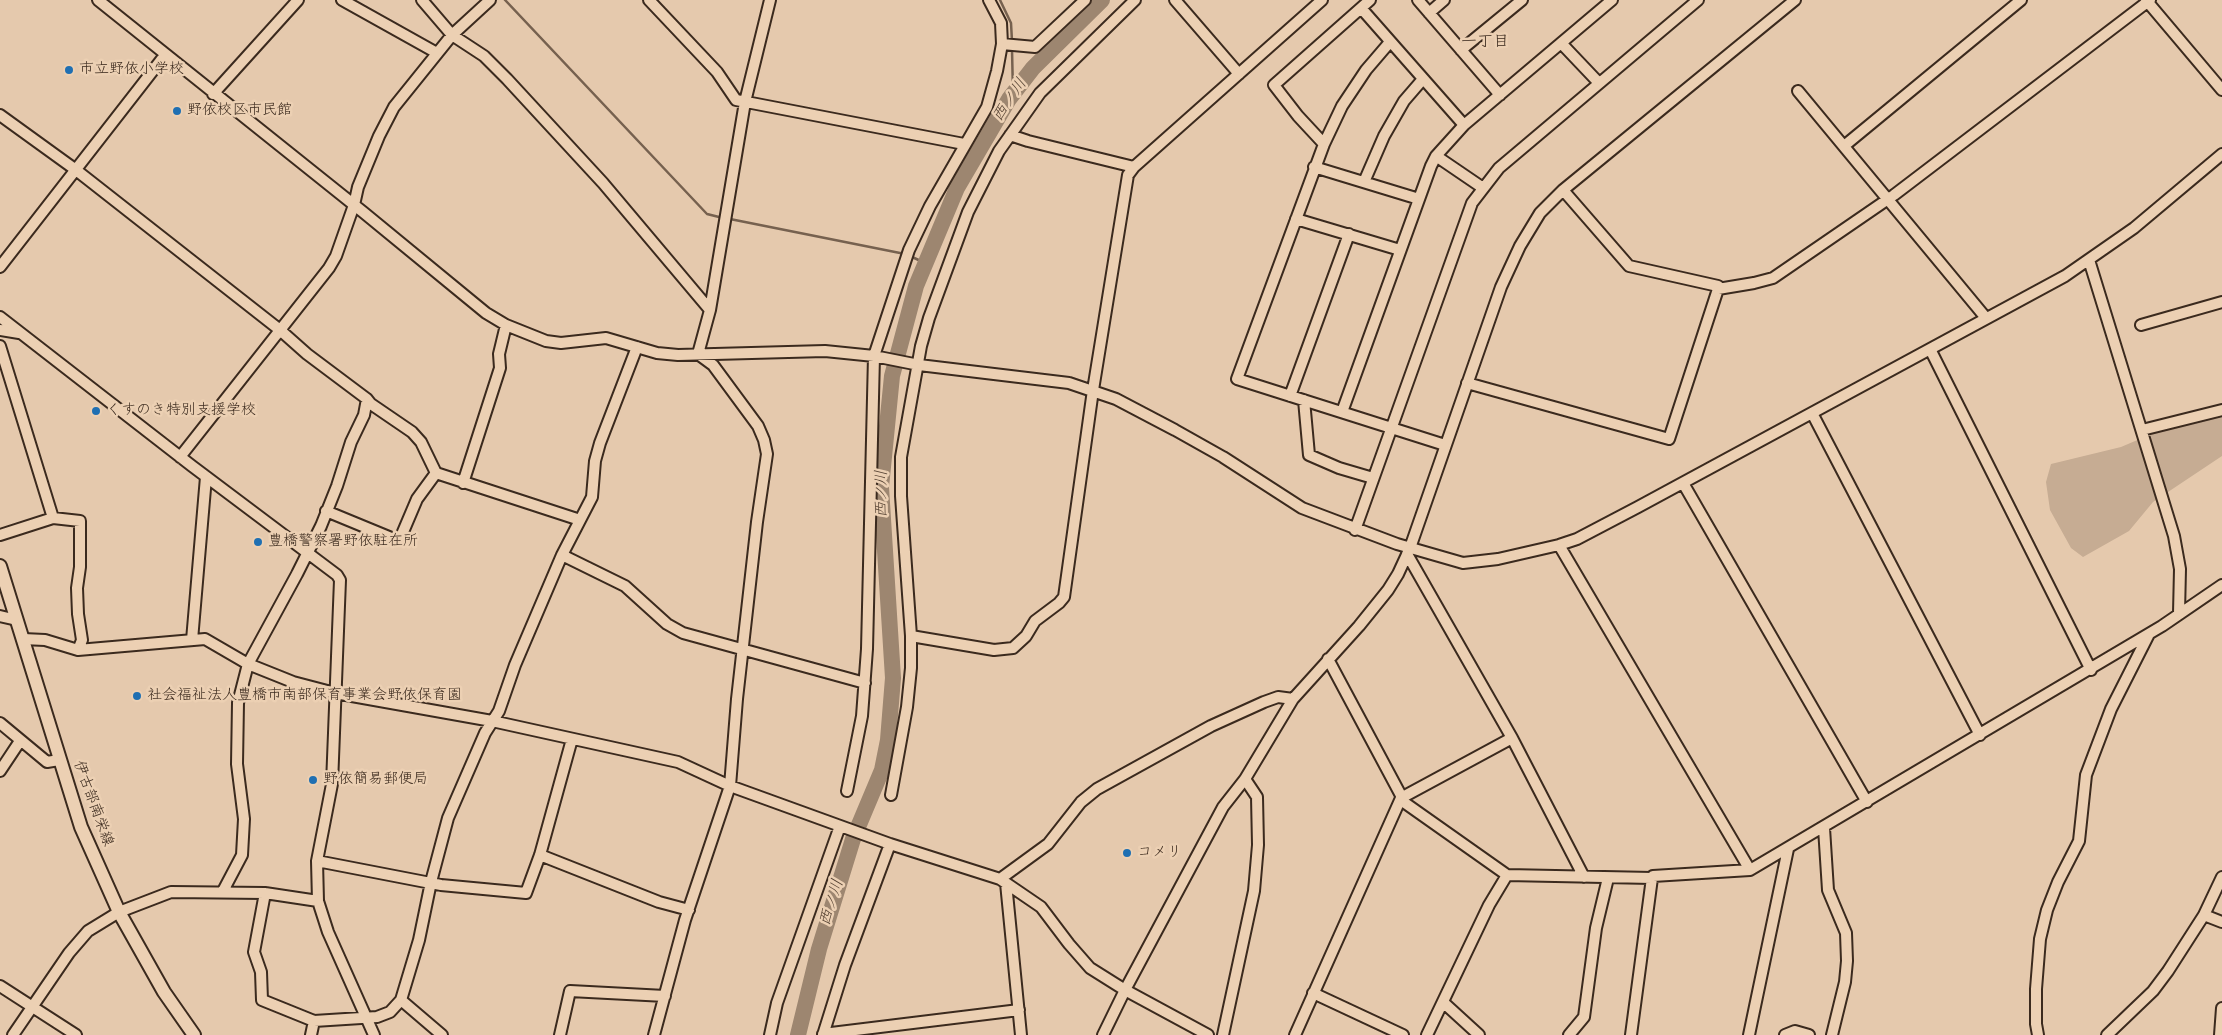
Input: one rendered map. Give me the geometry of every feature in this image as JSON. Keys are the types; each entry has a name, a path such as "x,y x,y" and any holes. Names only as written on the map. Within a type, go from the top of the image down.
{"main road":[{"name":"伊古部南栄線","path":"0,566 81,827 119,912 164,992 194,1035"}],"street":[{"path":"98,0 354,205 486,314 506,325 546,341 561,343 606,338 657,353 678,355 825,351 874,356 919,365 1069,383 1116,399 1223,457 1291,502 1409,551 1463,563 1498,559 1577,539 1812,413 2065,276 2134,228 2222,154"},
{"path":"214,94 298,0"},
{"path":"342,0 437,53"},
{"path":"422,0 452,36 484,56 507,79 604,183 710,310"},
{"path":"180,457 329,268 336,256 354,205 358,187 379,136 394,107 452,36 490,0"},
{"path":"649,0 717,72 736,100 964,144"},
{"path":"698,354 710,310 745,102 770,0"},
{"path":"847,790 862,716 865,683 874,356 907,255 930,206 987,107 1004,44 1001,23 989,0"},
{"path":"1004,44 1035,47 1085,0"},
{"path":"891,795 909,690 911,636 901,496 901,457 921,346 929,318 968,212 1010,135 1040,93 1135,0"},
{"path":"1175,0 1239,74"},
{"path":"911,636 994,650 1013,648 1026,636 1035,621 1064,597 1093,390 1127,179 1134,167 1322,0"},
{"path":"1324,144 1298,116 1274,85 1370,0"},
{"path":"1418,0 1500,95"},
{"path":"1429,13 1444,0"},
{"path":"1461,50 1522,0"},
{"path":"1355,530 1472,203 1499,168 1698,0"},
{"path":"1103,1035 1124,990 1223,807 1245,778 1293,699 1388,590 1409,551 1501,287 1520,246 1540,212 1563,190 1796,0"},
{"path":"1844,146 2021,0"},
{"path":"1718,289 1773,278 1886,199 2033,91 2148,1 2222,90"},
{"path":"1342,412 1436,156 1464,124 1561,43 1605,2"},
{"path":"1361,8 1464,124"},
{"path":"1390,42 1366,70 1342,106 1324,144 1237,380 1445,445"},
{"path":"1561,43 1599,83"},
{"path":"0,267 165,55"},
{"path":"1364,182 1384,136 1404,101 1423,79"},
{"path":"1798,91 1986,318"},
{"path":"0,115 76,170 371,404 412,432 421,442 436,473 580,520"},
{"path":"1010,135 1028,142 1134,167"},
{"path":"1436,156 1482,188"},
{"path":"1314,167 1419,199"},
{"path":"1563,190 1628,266 1718,286 1718,289"},
{"path":"1296,219 1400,250"},
{"path":"1290,396 1349,234"},
{"path":"2089,260 2174,536 2180,568 2179,613"},
{"path":"1467,383 1669,439 1718,289"},
{"path":"2141,325 2222,302"},
{"path":"0,318 340,580 332,784 317,861 318,901 328,932 374,1035"},
{"path":"463,483 500,368 499,354 506,325"},
{"path":"0,330 20,333"},
{"path":"0,346 53,518"},
{"path":"265,893 254,952 261,972 262,1000 314,1021 377,1017 390,1012 401,1000 419,940 431,882 448,818 485,733 499,712 515,665 562,555 592,497 595,461 600,443 637,346"},
{"path":"1930,349 2091,670"},
{"path":"654,1035 688,910 730,786 743,648 767,454 764,440 754,419 713,364 698,354"},
{"path":"223,891 242,855 244,820 237,764 238,703 248,664 308,554 337,486 351,442 364,415 367,399"},
{"path":"1304,400 1309,455 1332,465 1373,478"},
{"path":"2142,430 2222,410"},
{"path":"1812,413 1980,735"},
{"path":"326,511 400,539 417,499 436,473"},
{"path":"192,640 206,477"},
{"path":"1683,482 1867,802"},
{"path":"0,535 53,518 80,521 80,567 77,588 82,640 78,650"},
{"path":"1559,545 1750,870"},
{"path":"1409,551 1512,738 1584,877"},
{"path":"562,555 625,586 667,624 683,633 865,683"},
{"path":"1328,659 1401,798 1507,875 1652,878 1653,876 1750,870 2091,670 2222,585"},
{"path":"0,616 17,620"},
{"path":"2038,1035 2036,989 2040,940 2047,910 2058,882 2079,841 2086,775 2111,709 2149,634"},
{"path":"23,640 45,640 78,650 205,639 248,664 293,682 335,693 492,721 678,762 730,786 890,844 1003,881 1041,907 1090,968 1124,990 1203,1034"},
{"path":"1003,881 1048,844 1081,802 1097,788 1211,726 1264,702 1278,698 1293,699"},
{"path":"0,723 47,762 59,760"},
{"path":"1295,1035 1401,798 1512,738"},
{"path":"317,861 431,882 526,894 540,855 572,739"},
{"path":"0,772 20,741"},
{"path":"1223,1035 1254,891 1258,845 1257,797 1245,778"},
{"path":"770,1035 777,1003 840,826"},
{"path":"1824,828 1828,890 1846,933 1848,961 1845,982 1832,1035"},
{"path":"890,844 823,1034 1019,1010"},
{"path":"1749,1035 1788,849"},
{"path":"540,855 659,902 688,910"},
{"path":"1428,1035 1489,905 1507,875"},
{"path":"1569,1035 1584,1017 1596,928 1608,878"},
{"path":"1631,1035 1652,878"},
{"path":"2107,1035 2153,991 2182,952 2204,915 2222,878"},
{"path":"1003,881 1021,1035"},
{"path":"13,1035 69,953 88,931 119,912 170,892 223,891 265,893 318,901"},
{"path":"2204,915 2222,922"},
{"path":"0,986 76,1035"},
{"path":"560,1035 570,991 665,996"},
{"path":"1314,993 1403,1035"},
{"path":"401,1000 442,1035"},
{"path":"1444,1003 1479,1035"},
{"path":"2220,1035 2222,1008"},
{"path":"311,1035 314,1021"},
{"path":"1785,1035 1795,1031 1809,1035"}],"shaded area":[{"path":"2222,404 2222,456 2153,502 2129,531 2083,557 2071,548 2050,510 2046,482 2051,464 2121,447"}],"waterway":[{"path":"505,0 707,214 719,217"},
{"path":"1000,0 1011,23 1012,41"},
{"name":"西ノ川","path":"798,1035 819,949 853,839 882,770 888,740 893,678 881,487 892,376 916,286 957,188 1009,99 1033,68 1102,0"},
{"path":"1012,49 1013,94"},
{"path":"730,219 905,254"},
{"path":"910,256 925,263"}],"place":[{"name":"市立野依小学校","path":"69,70"},
{"name":"野依校区市民館","path":"177,111"},
{"name":"くすのき特別支援学校","path":"96,411"},
{"name":"豊橋警察署野依駐在所","path":"258,542"},
{"name":"社会福祉法人豊橋市南部保育事業会野依保育園","path":"137,696"},
{"name":"野依簡易郵便局","path":"313,780"},
{"name":"コメリ","path":"1127,853"}],"district":[{"name":"一丁目","path":"1485,43"}]}
